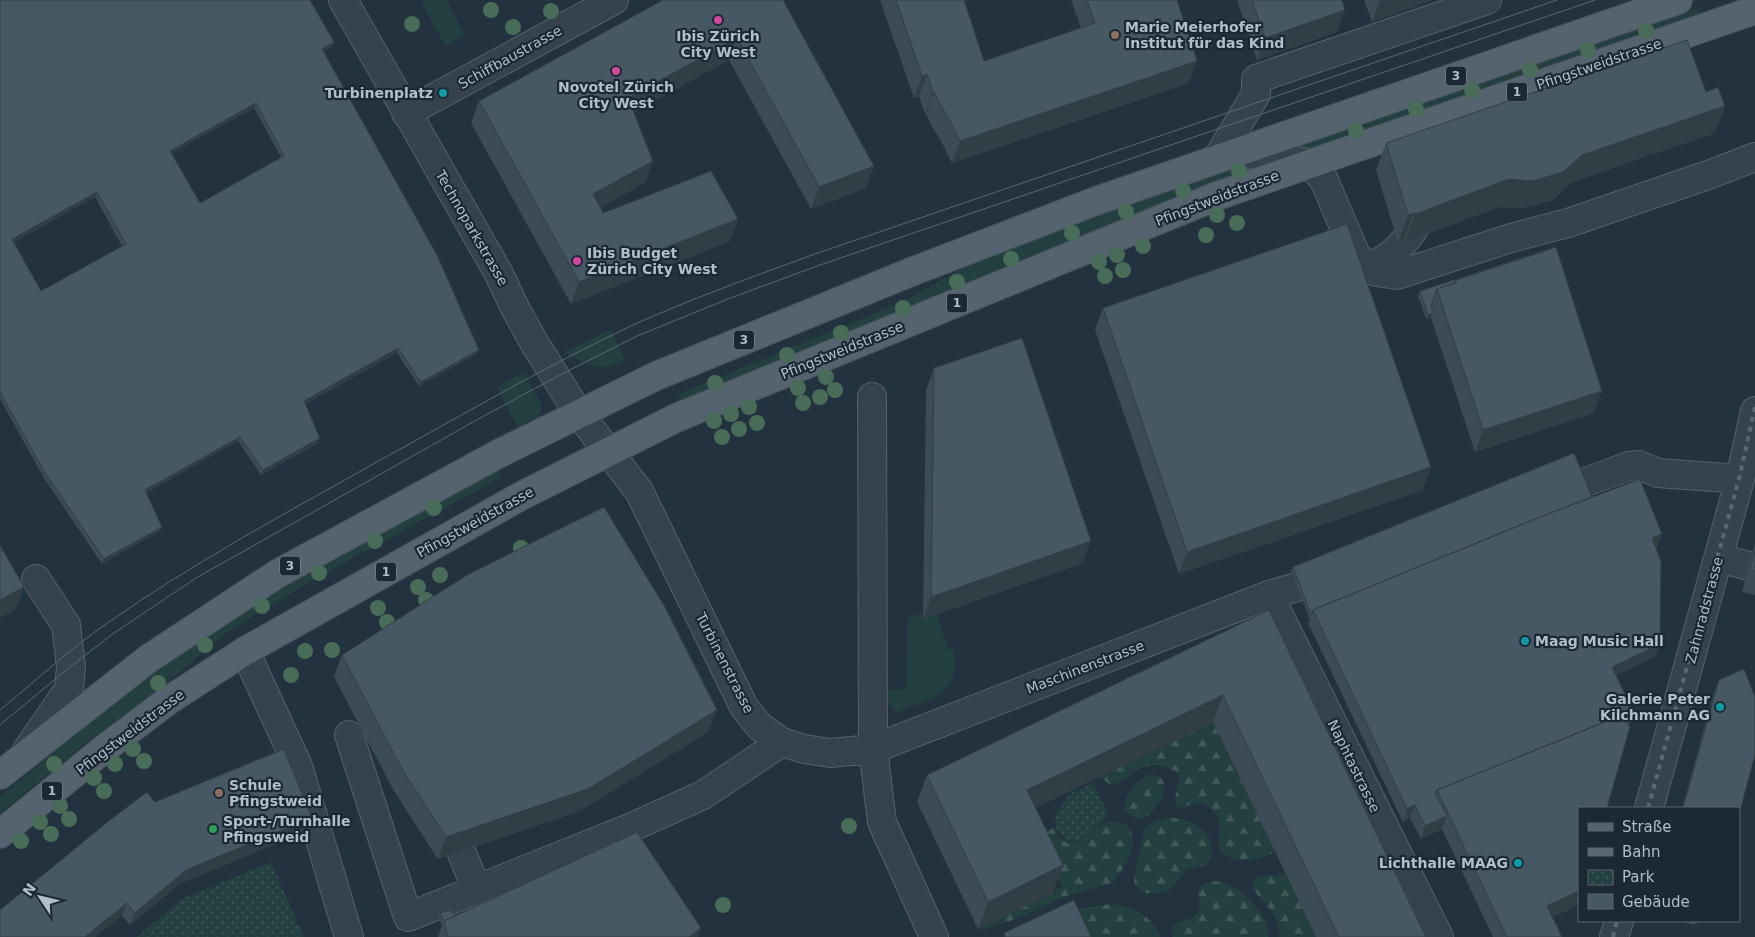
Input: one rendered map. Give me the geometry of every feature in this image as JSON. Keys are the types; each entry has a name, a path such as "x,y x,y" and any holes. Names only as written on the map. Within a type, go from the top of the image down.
{"main road":[{"name":"3","path":"0,774 148,659 277,574 500,453 656,376 911,272 1096,201 1678,0"},
{"name":"Pfingstweidstrasse","path":"0,834 104,749 169,700 246,651 523,495 676,418 1216,196 1755,10"}],"street":[{"name":"Technoparkstrasse","path":"342,0 499,274 535,344 579,414 608,452"},
{"name":"Schiffbaustrasse","path":"406,113 614,0"},
{"path":"1487,0 1256,79 1256,94 1226,155 1308,163 1324,180 1354,253 1376,272 1396,275 1510,238 1568,223 1755,157"},
{"path":"1367,266 1378,264 1385,260 1414,230 1422,211 1419,198 1412,185"},
{"path":"1425,233 1431,247 1438,254 1452,258"},
{"path":"872,397 873,749 882,822 934,937"},
{"name":"Zahnradstrasse","path":"1649,807 1740,479 1751,451 1755,411"},
{"name":"Turbinenstrasse","path":"608,452 639,491 744,707 760,727 782,742 804,749 830,753 873,749"},
{"path":"1583,483 1629,466 1639,465 1658,473 1740,479"},
{"path":"1718,558 1749,566"},
{"path":"24,755 70,689 71,666 66,625 36,578"},
{"name":"Maschinenstrasse","path":"873,749 1269,595 1297,587"},
{"name":"Naphtastrasse","path":"1269,595 1367,818 1439,937"},
{"path":"246,651 298,766 349,937"},
{"path":"349,735 405,927 476,888 630,828 703,795 782,742"},
{"path":"460,851 476,888"},
{"path":"1614,937 1619,922"}],"green space":[{"path":"425,0 447,0 465,35 445,46 421,2"},
{"path":"1698,8 1701,15 1284,157 1281,150"},
{"path":"1242,166 1245,171 681,401 678,394 902,302 978,260 1065,225 1228,167"},
{"path":"611,329 625,360 600,367 586,364 563,352"},
{"path":"524,372 541,403 540,415 517,427 497,387"},
{"path":"496,467 501,477 317,578 227,632 152,696 87,742 0,813 0,797 107,708 178,653 288,582"},
{"path":"923,612 937,614 948,650 954,649 954,676 949,685 933,698 898,712 888,703 885,690 906,690 907,618"},
{"path":"1213,722 1275,852 1262,858 1241,860 1226,855 1219,847 1219,821 1213,811 1206,805 1192,804 1183,808 1176,805 1175,797 1179,781 1177,772 1157,765 1140,769 1119,782 1109,784 1100,777"},
{"path":"1149,774 1158,776 1163,781 1165,787 1160,802 1155,809 1143,818 1131,816 1126,811 1125,799 1133,787"},
{"path":"1093,783 1108,815 1086,837 1068,841 1057,831 1055,816 1069,794"},
{"path":"1170,817 1190,822 1202,829 1210,840 1212,857 1207,864 1186,870 1176,884 1164,893 1144,893 1134,883 1134,877 1144,830 1153,822"},
{"path":"1106,822 1120,823 1128,827 1132,835 1129,856 1124,867 1110,884 1063,897 1023,916 988,929 980,929 1062,887 1049,857 1046,833 1054,827 1059,837 1065,842 1072,843 1086,837"},
{"path":"271,862 304,937 137,937 180,900"},
{"path":"1285,873 1316,937 1279,937 1279,929 1274,916 1252,888 1254,879"},
{"path":"1215,881 1225,883 1251,900 1263,917 1269,937 1173,937 1171,934 1174,924 1193,917 1199,911 1200,888"},
{"path":"1111,904 1127,907 1141,913 1157,929 1160,937 1021,937 1069,912"}],"building":[{"path":"0,0 310,0 334,42 322,49 437,255 479,350 421,382 398,348 304,401 320,438 263,470 240,437 145,490 162,527 104,559 45,473 0,392","holes":["256,103 284,156 200,203 170,151","97,192 126,244 41,291 12,239"]},
{"path":"663,0 783,0 874,166 819,187 737,38 628,98 653,161 593,194 603,213 711,171 738,219 579,282 479,101"},
{"path":"896,0 964,0 984,61 1095,23 1087,0 1177,0 1197,61 960,141 933,92 927,74 922,76"},
{"path":"1252,0 1342,0 1345,10 1265,38"},
{"path":"1687,40 1706,92 1718,87 1725,106 1582,155 1563,172 1533,181 1509,179 1408,215 1386,143"},
{"path":"1347,224 1431,467 1187,552 1103,308"},
{"path":"1556,247 1602,391 1483,430 1437,289 1456,283 1456,280"},
{"path":"1545,250 1456,280 1454,283 1437,289 1431,306 1433,313 1428,315 1420,291"},
{"path":"1022,338 1091,541 931,597 934,368"},
{"path":"1574,453 1592,497 1313,610 1311,615 1293,567"},
{"path":"1640,479 1662,534 1652,538 1661,561 1660,644 1612,667 1633,711 1629,726 1626,720 1617,717 1437,790 1435,793 1447,816 1425,826 1415,805 1407,809 1313,610 1545,515"},
{"path":"604,507 665,607 717,710 588,789 446,837 402,769 342,655 467,575"},
{"path":"0,545 24,587 0,600"},
{"path":"1755,550 1755,571 1750,570"},
{"path":"1269,610 1426,937 1339,937 1223,695 1027,790 1063,865 988,902 927,775"},
{"path":"1744,669 1755,697 1755,755 1740,811 1740,807 1683,807 1719,680"},
{"name":"Lichthalle MAAG","path":"1617,717 1626,720 1630,727 1607,807 1578,807 1578,891 1547,906 1562,937 1507,937 1437,790"},
{"path":"284,749 312,818 186,870 135,913 127,903 85,937 0,937 0,910 147,792 155,802"},
{"path":"637,832 701,928 689,937 448,937 444,921"},
{"path":"1074,900 1091,937 1005,937 1004,933"},
{"path":"452,910 455,916 444,921 440,913"}],"tram line":[{"path":"0,710 92,634 173,579 278,517 507,390 633,325 699,297 812,255 1557,0"},
{"path":"0,725 114,633 196,578 482,417 637,336 728,299 817,266 1595,0"},
{"path":"1746,0 1755,7"}],"railway":[{"path":"1648,807 1739,479 1755,407"},
{"path":"1613,937 1617,922"}],"place":[{"name":"Ibis Zürich City West","path":"718,20"},
{"name":"Marie Meierhofer Institut für das Kind","path":"1115,35"},
{"name":"Novotel Zürich City West","path":"616,71"},
{"name":"Turbinenplatz","path":"443,93"},
{"name":"Ibis Budget Zürich City West","path":"577,261"},
{"name":"Maag Music Hall","path":"1525,641"},
{"name":"Galerie Peter Kilchmann AG","path":"1720,707"},
{"name":"Schule Pfingstweid","path":"219,793"},
{"name":"Sport-/Turnhalle Pfingsweid","path":"213,829"},
{"name":"Lichthalle MAAG","path":"1518,863"}]}
